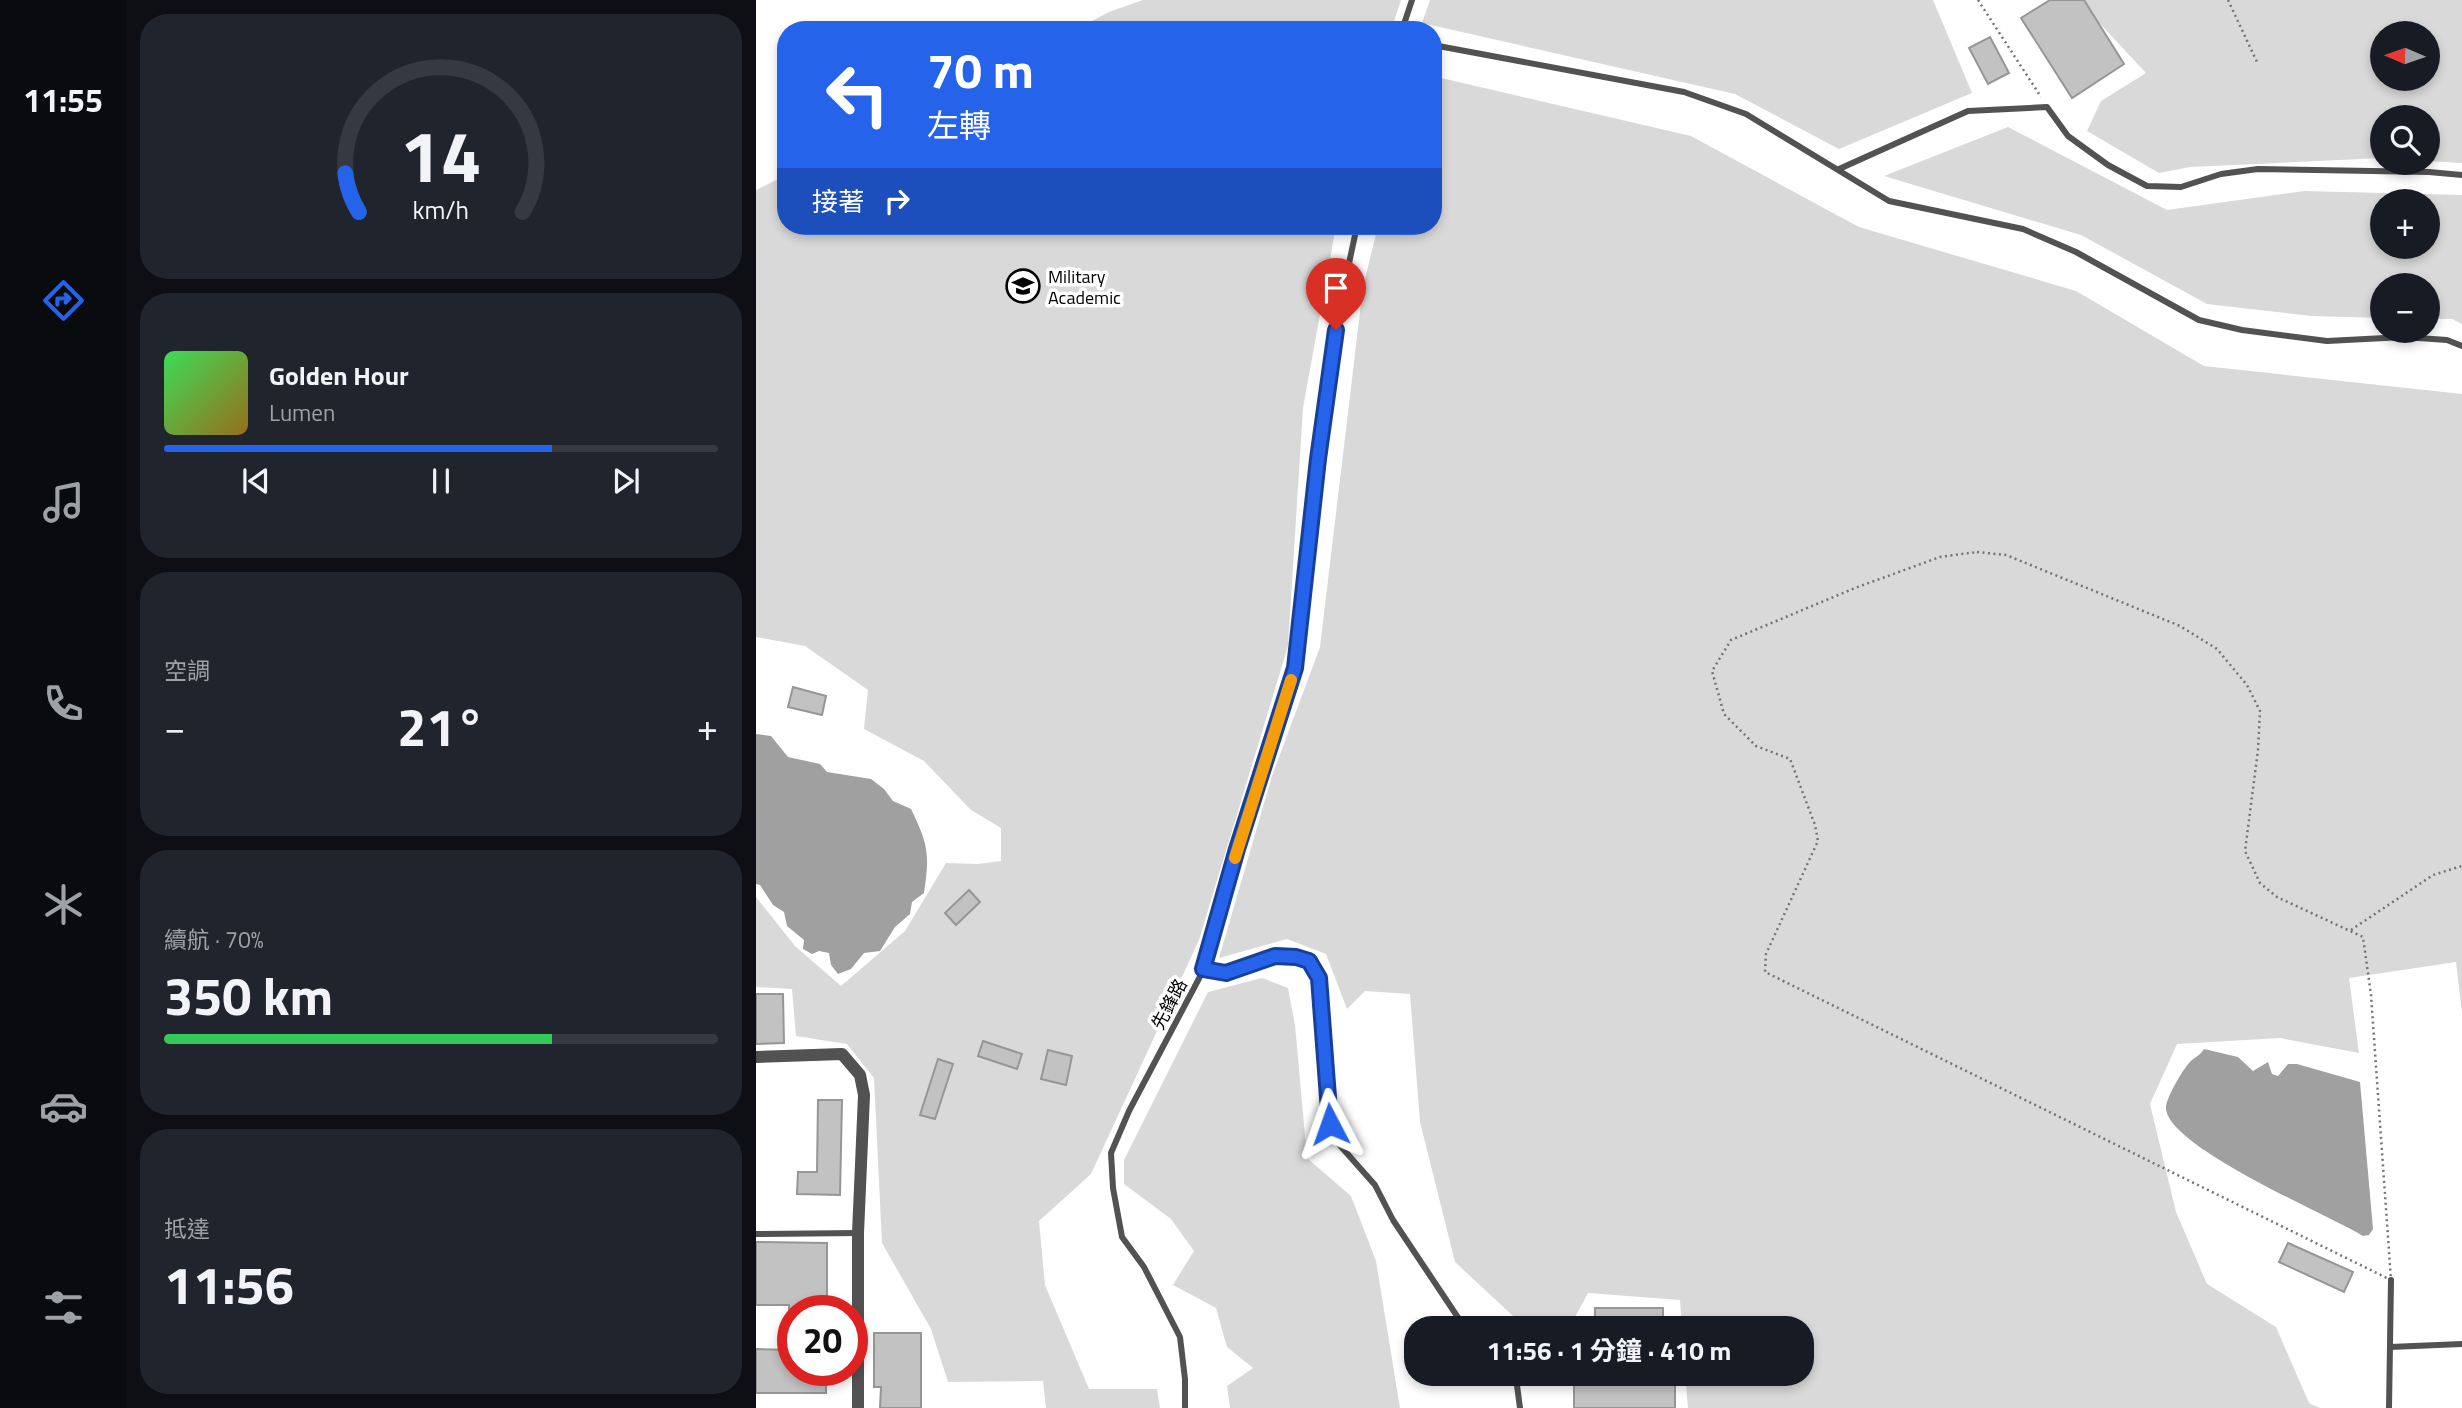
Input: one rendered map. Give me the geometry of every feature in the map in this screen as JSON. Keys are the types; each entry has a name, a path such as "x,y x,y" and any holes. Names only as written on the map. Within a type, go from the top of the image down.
{"street":[{"path":"756,1057 842,1054 860,1075 864,1095 858,1233 858,1408"}],"lane":[{"path":"1405,21 1412,0"},
{"path":"1442,47 1684,92 1746,114 1889,201 2023,229 2076,252 2199,320 2242,330 2327,341 2404,337 2447,340 2462,346"},
{"path":"1839,169 1968,111 2048,107 2068,136 2108,165 2147,186 2181,187 2221,174 2258,169 2462,175"},
{"name":"先鋒路","path":"1185,1408 1180,1338 1144,1267 1122,1237 1113,1188 1111,1153 1129,1111 1203,969 1237,849 1295,668 1318,459 1339,305 1355,235"},
{"path":"1203,969 1226,973 1275,956 1309,961 1319,978 1330,1124 1336,1141 1375,1185 1393,1220 1457,1316"},
{"path":"756,1234 858,1233"},
{"path":"2389,1408 2391,1280"},
{"path":"2390,1347 2462,1344"},
{"path":"1517,1386 1520,1408"}],"path":[{"path":"1978,0 2048,107"},
{"path":"2228,0 2257,62"},
{"path":"1977,552 2006,555 2180,626 2217,649 2247,685 2260,711 2258,750 2245,851 2260,883 2277,897 2363,937 2371,995 2391,1280 1765,972 1766,954 1818,841 1815,825 1790,760 1756,746 1724,713 1712,671 1731,640 1855,588 1940,557 1977,552"},
{"path":"2351,930 2433,875 2462,866"}],"shaded area":[{"path":"1143,0 1401,0 1394,21 1092,21"},
{"path":"1430,0 1933,0 1972,93 1839,149 1735,94 1442,28 1442,21 1423,21"},
{"path":"2078,0 2462,0 2462,163 2440,162 2440,105 2370,105 2370,159 2190,167 2159,173 2087,131 2101,101 2146,73"},
{"path":"1442,78 1691,136 1859,227 2076,291 2204,366 2462,394 2462,1013 2456,962 2349,978 2359,1053 2280,1038 2177,1044 2150,1104 2176,1212 2207,1284 2276,1327 2309,1403 2320,1408 1688,1408 1686,1386 1814,1386 1814,1316 1681,1316 1680,1300 1588,1293 1576,1316 1513,1316 1455,1262 1420,1122 1410,994 1365,991 1347,1009 1326,954 1287,939 1219,958 1272,776 1320,647 1363,287 1376,235 1442,235"},
{"path":"2008,127 2167,210 2304,191 2370,193 2370,259 2440,259 2440,194 2462,195 2462,324 2452,319 2440,319 2440,273 2370,273 2370,318 2311,316 2207,304 2081,235 1884,176"},
{"path":"777,180 777,235 1334,235 1303,408 1288,646 1199,940 1091,1174 1039,1221 1045,1285 1089,1389 1157,1389 1160,1408 1046,1408 1043,1381 948,1382 931,1329 882,1243 874,1078 847,1044 796,1036 792,989 756,987 756,897 795,946 841,986 905,931 946,863 978,864 1001,861 1001,828 971,810 924,761 864,729 868,690 805,646 756,637 756,190"},
{"path":"756,734 771,736 788,757 820,764 827,772 871,779 884,789 893,801 911,809 921,831 927,859 924,893 912,902 910,914 895,927 880,951 864,953 851,969 838,974 831,965 829,953 819,951 812,954 803,949 804,940 787,926 784,912 773,905 760,885 756,884"},
{"path":"1262,978 1288,988 1295,1025 1307,1158 1351,1196 1376,1261 1400,1408 1230,1408 1227,1386 1253,1368 1227,1347 1216,1308 1173,1285 1194,1251 1171,1219 1124,1184 1124,1160 1208,992"},
{"path":"2204,1049 2238,1057 2253,1071 2268,1062 2272,1074 2278,1076 2288,1064 2297,1064 2360,1082 2373,1229 2369,1235 2363,1236 2251,1178 2191,1140 2172,1122 2166,1106 2169,1096 2186,1067"}],"building":[{"path":"2050,0 2084,0 2124,64 2072,98 2021,18"},
{"path":"1990,37 2009,73 1988,84 1969,48"},
{"path":"793,687 826,696 822,715 788,707"},
{"path":"969,890 980,902 956,925 945,913"},
{"path":"756,994 783,994 784,1043 756,1044"},
{"path":"983,1041 1022,1054 1017,1069 978,1056"},
{"path":"1048,1050 1072,1056 1066,1085 1041,1079"},
{"path":"938,1059 953,1064 935,1119 920,1115"},
{"path":"818,1100 842,1100 840,1195 797,1194 798,1172 817,1172"},
{"path":"756,1242 827,1243 827,1295 777,1295 777,1305 756,1305"},
{"path":"2288,1243 2353,1272 2344,1292 2279,1262"},
{"path":"1595,1308 1663,1308 1663,1316 1595,1316"},
{"path":"874,1333 921,1333 921,1408 880,1408 881,1387 874,1387"},
{"path":"756,1349 777,1350 777,1386 826,1386 826,1393 756,1393"},
{"path":"1574,1386 1675,1386 1675,1408 1574,1408"}],"slow traffic":[{"path":"1235,858 1291,680"}],"place":[{"name":"Military Academic","path":"1023,286"}],"route":[{"path":"1330,1124 1319,978 1309,961 1275,956 1226,973 1203,969 1237,849 1295,668 1318,459 1336,330"}]}
